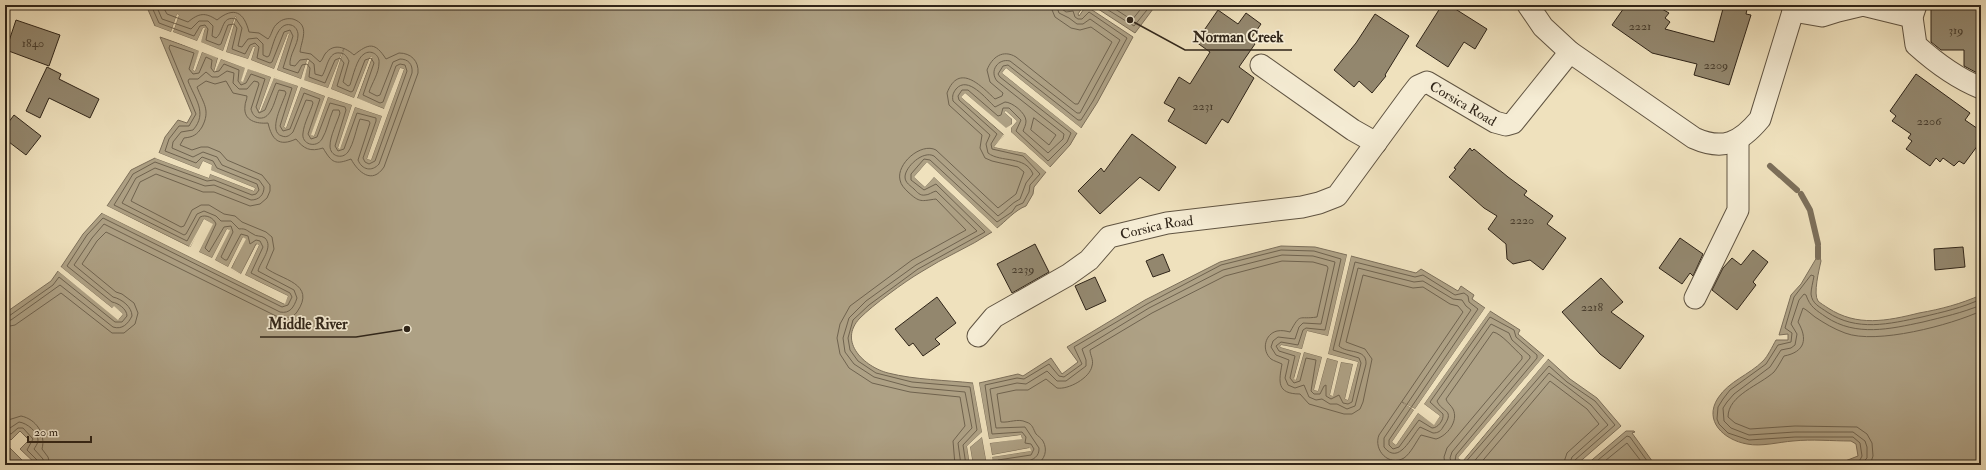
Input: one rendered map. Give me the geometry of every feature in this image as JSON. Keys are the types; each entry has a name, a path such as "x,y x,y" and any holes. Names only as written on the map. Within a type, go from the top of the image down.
{"street":[{"path":"1528,5 1543,27 1570,52 1694,138 1708,144 1725,144 1738,140 1751,130 1760,119 1794,8 1822,16 1838,10 1863,5 1914,11 1916,45 1942,68 1965,82 1981,88"},
{"name":"Corsica Road","path":"978,336 994,317 1068,275 1089,260 1109,237 1139,228 1167,223 1270,212 1319,203 1337,196 1418,86 1427,82 1495,122 1506,125 1513,123 1570,52"},
{"path":"1260,65 1342,123 1376,143"},
{"path":"1695,298 1738,210 1738,140"}],"water":[{"path":"146,5 1063,5 1068,8 1071,5 1084,5 1078,14 1079,16 1086,6 1133,37 1097,103 1081,128 1006,68 1002,73 1077,133 1070,145 1050,167 1011,132 1011,128 1017,121 1006,111 1004,112 1012,119 1012,124 1006,129 965,93 961,97 1004,135 994,147 1025,153 1046,172 1034,187 1033,194 1026,206 1014,213 997,228 927,162 914,177 925,187 934,177 992,232 906,282 881,300 860,318 854,327 851,336 857,352 863,359 879,370 888,373 930,380 973,383 982,432 967,446 970,465 37,465 20,449 29,440 20,431 11,440 5,435 5,313 51,281 58,271 119,319 123,314 114,307 112,308 61,267 83,234 102,213 284,304 288,296 245,275 259,245 256,244 241,274 231,269 245,239 243,237 228,267 215,260 229,230 227,229 212,258 199,252 212,224 204,219 190,247 107,206 131,170 155,158 209,178 210,174 254,191 255,188 210,170 212,165 203,161 199,169 159,153 165,137 178,120 187,123 192,114 160,37 200,51 193,70 195,71 202,52 218,57 214,72 221,59 246,68 242,81 248,68 271,77 259,111 260,112 274,77 298,86 284,127 286,128 301,87 325,96 312,135 314,136 328,97 352,105 338,148 340,148 355,107 382,116 367,159 371,160 404,69 400,68 385,109 357,99 372,58 370,57 354,98 331,89 344,48 328,88 303,80 309,61 307,60 301,79 277,70 289,34 288,33 274,69 251,60 255,47 253,47 248,59 226,52 236,17 223,51 200,42 205,29 203,28 197,41 173,32 179,15 177,14 171,32 155,26"},
{"path":"1092,5 1156,5 1135,33"},
{"path":"1281,246 1315,247 1347,255 1328,336 1307,331 1302,349 1281,345 1280,347 1301,353 1294,378 1296,380 1304,352 1322,357 1314,390 1318,391 1327,358 1338,361 1330,395 1333,395 1341,362 1353,364 1345,399 1348,400 1358,362 1328,354 1351,256 1416,273 1421,269 1458,291 1461,286 1474,295 1472,299 1485,308 1415,409 1402,402 1414,410 1392,442 1396,445 1418,413 1434,424 1440,416 1424,404 1490,311 1520,330 1518,334 1544,356 1458,458 1463,461 1548,359 1570,379 1597,398 1621,426 1576,465 993,465 991,457 1030,451 1029,448 992,455 990,443 1022,438 1021,435 989,439 979,383 1018,374 1023,376 1051,358 1062,374 1078,362 1067,347 1145,300 1220,262"},
{"path":"1817,257 1820,257 1821,261 1816,288 1818,301 1839,314 1850,318 1872,321 1884,320 1951,306 1981,295 1981,465 1835,465 1858,456 1856,444 1851,441 1807,440 1752,445 1739,442 1731,438 1718,428 1713,414 1714,406 1718,398 1728,387 1763,361 1776,340 1788,340 1788,334 1779,335 1791,295 1801,284"},
{"path":"1626,431 1635,432 1632,433 1655,465 1586,465"},
{"path":"982,437 987,465 973,465 970,447"},
{"path":"5,443 27,465 5,465"}],"pier":[{"path":"177,14 179,15 173,32 197,41 203,28 205,28 201,42 223,51 236,17 226,52 248,59 253,47 255,47 251,60 274,69 288,33 289,34 277,70 301,79 307,60 309,60 304,80 328,88 344,48 331,89 354,98 370,57 372,57 357,98 384,109 400,68 404,69 371,160 367,159 382,116 355,107 340,149 338,148 352,105 328,97 314,136 311,135 325,96 301,87 286,128 284,127 298,86 274,78 260,112 259,111 271,77 248,69 243,82 241,81 245,68 221,59 214,72 218,58 202,52 195,71 193,70 199,51 159,35 383,115 384,117 370,158 401,70 384,111 156,29 155,26 171,32"},
{"path":"1006,68 1081,128 1080,129 1006,71 1004,73 1079,131 1077,133 1002,73"},
{"path":"965,93 1006,128 1012,124 1012,119 1004,112 1006,111 1017,121 1011,128 1011,132 1050,167 1049,169 1010,133 1009,129 1005,130 965,95 964,97 1006,133 997,145 1026,151 1047,171 1046,172 1025,153 994,147 1004,134 961,97"},
{"path":"159,153 199,169 203,161 212,165 211,170 255,188 254,191 210,174 209,178 155,158 156,156 208,175 210,172 208,170 210,166 204,164 199,171 159,155"},
{"path":"927,162 997,228 996,229 927,165 917,177 925,184 933,175 935,175 994,231 992,232 934,177 925,187 914,177"},
{"path":"107,206 189,247 204,219 213,224 199,252 212,258 227,229 230,230 215,260 228,267 243,237 246,239 231,268 241,274 257,244 259,245 245,275 288,296 285,304 102,213 103,211 284,301 285,297 197,253 210,225 205,222 189,249 106,208"},
{"path":"1347,255 1349,255 1329,337 1327,338 1308,334 1303,350 1324,356 1317,389 1349,256 1351,256 1328,354 1358,362 1348,400 1345,399 1353,364 1341,362 1333,396 1330,395 1338,361 1327,358 1318,391 1314,390 1322,357 1304,352 1296,380 1294,379 1301,353 1280,347 1281,345 1302,349 1307,331 1328,336"},
{"path":"61,267 112,308 114,306 123,314 118,320 58,271 59,269 118,317 120,314 114,309 111,310 60,268"},
{"path":"1485,308 1487,309 1394,442 1417,411 1434,422 1437,416 1422,404 1488,310 1490,311 1424,404 1440,416 1434,425 1418,413 1396,445 1392,442 1414,410 1402,402 1415,409"},
{"path":"1544,356 1546,357 1461,458 1546,358 1548,359 1462,461 1458,458"},
{"path":"973,383 975,383 989,465 987,465 982,437 970,447 973,465 970,465 967,446 982,432"},
{"path":"977,383 979,383 989,439 1021,435 1022,439 990,443 992,455 1030,448 1031,451 992,457 993,465 991,465 989,441 987,440"}],"building":[{"path":"1442,5 1449,5 1487,29 1475,49 1464,42 1448,67 1416,46"},
{"path":"1626,5 1655,5 1669,13 1665,18 1670,22 1665,29 1714,42 1724,5 1748,5 1746,14 1751,15 1729,85 1694,75 1697,64 1652,53 1612,25"},
{"path":"1956,5 1981,5 1981,75 1964,66 1964,50 1941,50 1931,42 1931,9 1956,9"},
{"path":"1218,10 1238,24 1246,13 1261,24 1250,40 1255,44 1239,67 1254,78 1228,123 1222,119 1206,144 1168,121 1175,109 1164,103 1179,77 1190,84 1210,52 1196,42"},
{"path":"1375,14 1409,36 1385,75 1386,76 1372,93 1359,81 1354,87 1334,70 1356,43"},
{"path":"16,20 60,35 49,66 6,50"},
{"path":"47,67 61,74 59,79 99,99 90,118 49,98 40,118 26,111"},
{"path":"1916,74 1970,113 1965,120 1981,131 1981,141 1964,164 1959,161 1954,166 1943,158 1940,162 1936,158 1930,166 1906,149 1912,141 1908,138 1911,134 1892,121 1896,116 1890,111"},
{"path":"14,115 41,136 26,155 5,139 5,127"},
{"path":"1132,134 1176,167 1159,191 1140,177 1100,214 1078,191 1101,168 1104,172"},
{"path":"1470,148 1472,151 1474,149 1527,191 1524,195 1553,216 1547,224 1566,238 1543,270 1530,260 1513,264 1507,259 1506,244 1488,229 1497,216 1484,208 1449,177 1456,169 1454,168"},
{"path":"1680,238 1703,254 1693,276 1690,273 1682,284 1659,268"},
{"path":"1035,244 1049,272 1012,293 997,264"},
{"path":"1963,247 1965,267 1935,270 1934,249"},
{"path":"1753,250 1768,262 1753,282 1756,285 1737,310 1712,290 1723,268 1732,258 1741,265"},
{"path":"1163,254 1170,271 1153,277 1146,261"},
{"path":"1095,277 1106,301 1086,310 1075,286"},
{"path":"1601,278 1623,302 1611,312 1644,336 1620,369 1600,354 1562,312"},
{"path":"937,297 956,323 935,339 940,344 923,356 913,343 909,346 895,329"}],"waterway":[{"path":"1770,166 1797,190"},
{"path":"1801,194 1810,210 1818,244"},
{"path":"1818,247 1818,257"}],"place":[{"name":"Norman Creek","path":"1130,20"},
{"name":"Middle River","path":"407,329"}]}
